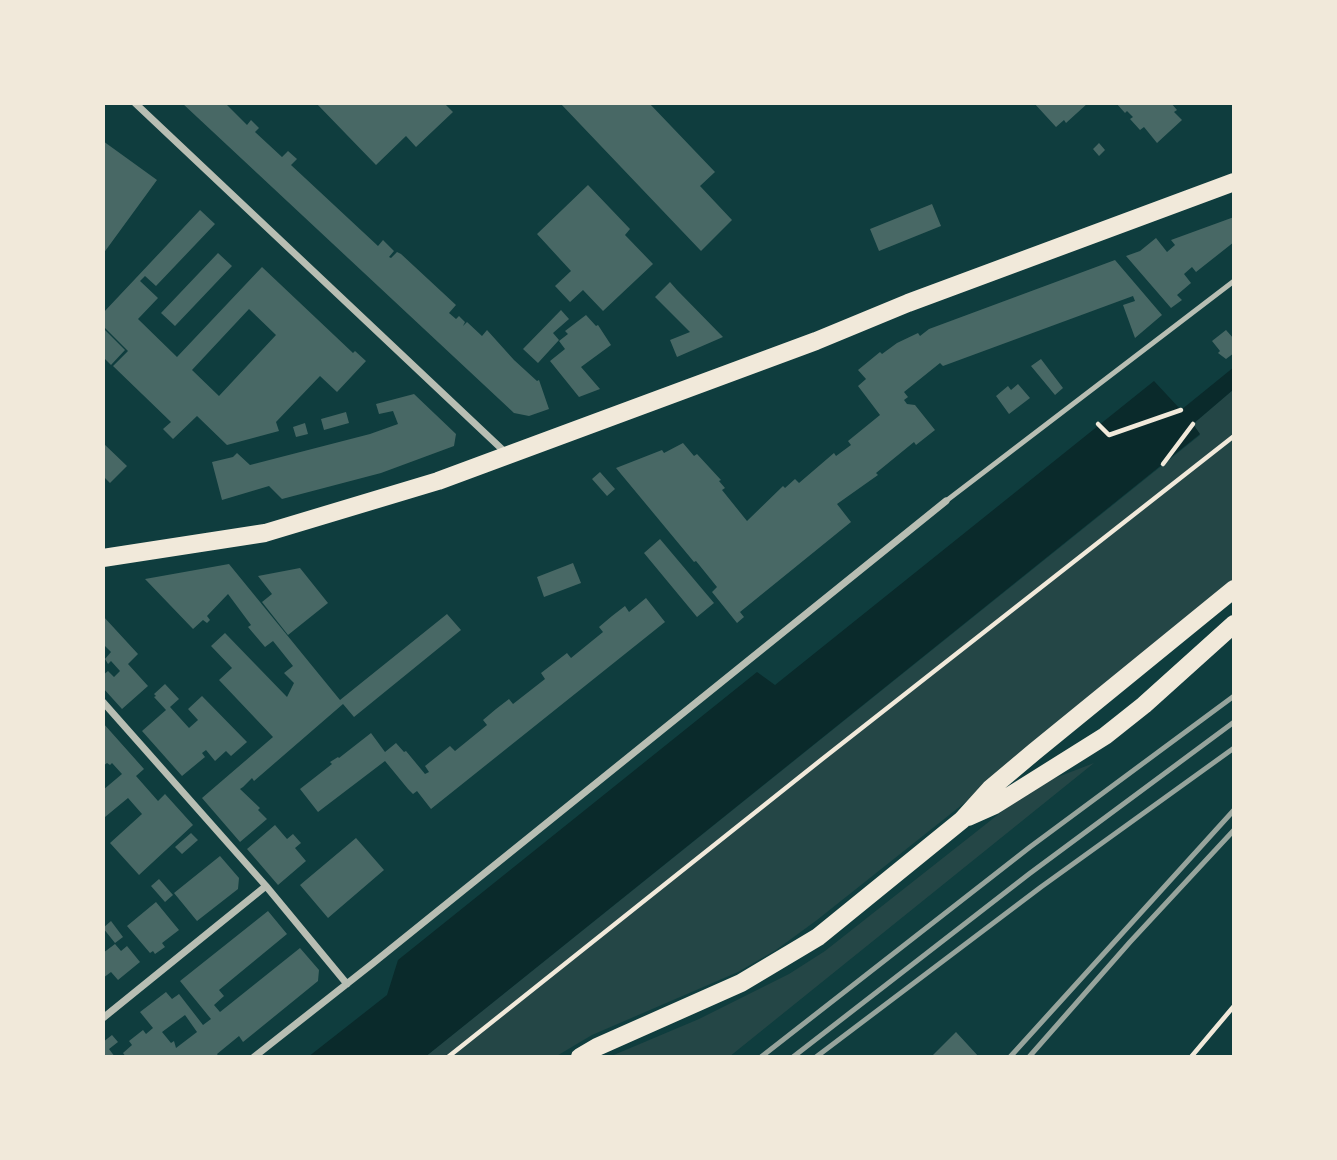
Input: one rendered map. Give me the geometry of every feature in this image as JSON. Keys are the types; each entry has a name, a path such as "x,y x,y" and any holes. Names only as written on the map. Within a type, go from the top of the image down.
{"main road":[{"path":"103,558 265,533 438,481 1234,182"},
{"path":"580,1057 741,983 818,937 962,820 990,789 1234,589"},
{"path":"962,820 995,805 1105,736 1144,705 1234,624"}],"street":[{"path":"135,103 509,456"},
{"path":"254,1057 946,500"},
{"path":"103,702 266,886 347,984"},
{"path":"103,1017 266,886"}],"lane":[{"path":"946,500 1234,281"}],"path":[{"path":"1098,424 1109,435 1181,410"},
{"path":"1163,464 1192,424"},
{"path":"448,1057 1234,436"},
{"path":"1191,1057 1234,1006"}],"shaded area":[{"path":"1234,367 1234,389 1193,424 1200,434 425,1057 308,1057 387,995 398,960 757,672 775,685 1154,381 1181,410"},
{"path":"1234,389 1234,579 987,785 817,920 776,950 738,972 592,1035 555,1057 425,1057 1200,435 1193,424"},
{"path":"1094,763 729,1057 609,1057 699,1019 789,974 825,951 1014,802 1050,780"}],"building":[{"path":"182,103 225,103 247,125 251,120 259,128 255,132 282,157 288,151 297,159 291,165 378,246 383,240 394,251 389,257 397,252 401,254 456,305 449,313 456,319 459,316 465,322 463,326 467,322 482,336 487,330 514,360 539,380 549,409 529,416 514,413"},
{"path":"316,103 444,103 453,112 416,147 406,136 376,165"},
{"path":"560,103 649,103 715,172 700,186 732,220 701,251"},
{"path":"1034,103 1088,103 1066,123 1064,120 1056,127"},
{"path":"1116,103 1171,103 1177,110 1174,112 1182,120 1157,143 1144,127 1140,130 1130,119 1133,117"},
{"path":"103,141 157,180 103,254"},
{"path":"1099,143 1105,150 1099,156 1093,149"},
{"path":"588,185 630,229 625,235 653,264 603,311 583,290 570,302 555,286 571,271 537,234"},
{"path":"932,204 941,226 879,251 870,229"},
{"path":"200,210 215,224 156,286 145,276 140,281 158,298 138,319 177,357 262,267 353,353 355,351 366,361 337,392 320,376 276,422 279,431 227,445 197,416 173,439 163,429 171,422 113,366 128,351 103,326 103,313","holes":["249,309 276,335 219,396 192,370"]},
{"path":"1234,217 1234,242 1196,272 1192,267 1184,274 1191,283 1177,295 1182,300 1171,308 1126,256 1140,251 1156,238 1167,252 1175,245 1171,240"},
{"path":"218,253 232,266 175,326 161,313"},
{"path":"1115,260 1162,315 1135,338 1123,305 1135,301 1133,296 943,366 940,363 904,392 908,397 904,400 907,404 915,405 935,430 916,445 914,442 876,473 878,475 837,504 851,522 740,612 744,617 737,623 712,592 717,587 616,468 662,450 664,453 683,443 721,480 719,481 725,488 722,490 747,521 783,486 785,488 795,479 799,483 834,453 836,456 851,445 848,441 880,415 858,386 866,379 858,370 880,352 882,354 918,333 920,336 929,329"},
{"path":"670,282 723,337 677,357 670,340 690,332 655,297"},
{"path":"561,310 569,319 553,333 559,340 538,363 523,349"},
{"path":"586,315 598,325 611,345 581,367 600,389 579,397 550,361 565,349 559,341 568,334 565,331"},
{"path":"103,328 125,350 111,365 103,357"},
{"path":"1226,330 1234,339 1234,353 1226,359 1218,353 1220,351 1212,341"},
{"path":"1041,359 1063,388 1055,395 1031,366"},
{"path":"1018,384 1030,398 1009,414 996,396 1008,386 1011,390"},
{"path":"414,394 456,434 454,446 381,473 282,499 269,486 222,500 212,462 233,457 237,453 250,465 370,434 398,424 393,411 379,414 376,404"},
{"path":"346,412 349,423 324,430 321,419"},
{"path":"305,423 308,434 296,437 293,427"},
{"path":"103,443 127,466 110,483 103,476"},
{"path":"600,472 615,489 607,496 592,479"},
{"path":"660,539 714,603 697,617 644,553"},
{"path":"573,563 581,583 544,597 537,577"},
{"path":"229,564 340,700 447,614 461,630 354,717 343,704 254,781 252,778 240,789 260,808 258,810 267,819 240,842 202,798 273,737 219,680 232,668 211,646 225,633 287,697 294,683 284,673 293,666 273,641 265,647 248,627 251,625 228,594 207,616 210,620 207,623 203,620 193,629 145,579"},
{"path":"300,568 328,603 288,635 262,602 272,594 258,576"},
{"path":"646,598 665,622 431,809 417,791 413,794 408,789 385,761 318,812 300,789 332,764 330,762 371,733 385,752 396,743 425,774 429,772 425,766 450,746 455,751 487,725 483,720 496,709 509,699 513,704 545,679 541,673 567,653 571,658 603,632 599,627 612,616 625,606 629,612"},
{"path":"103,616 138,654 128,664 148,686 122,709 103,688 103,675 108,671 114,677 120,671 111,661 108,664 105,659 111,652 103,644"},
{"path":"165,684 179,699 170,707 189,728 198,720 188,709 202,696 247,742 231,756 226,751 215,761 206,750 202,753 205,757 182,776 142,731 166,710 154,697"},
{"path":"103,723 144,769 136,776 158,801 165,794 193,825 139,875 110,843 142,814 128,798 105,817 103,815 103,790 122,774 112,763 103,766"},
{"path":"275,825 287,839 293,834 301,843 295,848 306,861 278,885 247,849"},
{"path":"191,833 198,840 182,854 175,847"},
{"path":"356,838 384,870 328,918 300,885"},
{"path":"220,856 239,878 238,889 197,921 174,893"},
{"path":"159,879 173,895 165,902 151,886"},
{"path":"156,902 179,930 162,943 165,947 155,954 153,951 150,953 127,926"},
{"path":"268,911 287,934 219,990 224,996 214,1005 220,1012 300,948 319,970 318,981 243,1042 239,1036 217,1054 219,1057 126,1057 123,1053 132,1045 129,1041 143,1030 146,1034 153,1028 140,1012 166,992 172,999 179,994 203,1025 211,1019 180,981","holes":["185,1015 197,1032 176,1048 174,1041 171,1043 162,1032"]},
{"path":"111,921 123,937 115,943 103,928"},
{"path":"115,944 121,951 127,946 140,962 118,980 111,972 103,978 103,953"},
{"path":"956,1032 979,1057 931,1057"},
{"path":"112,1035 118,1042 109,1049 115,1057 103,1057 103,1042"}],"railway":[{"path":"761,1057 1030,847 1234,696"},
{"path":"793,1057 1029,874 1234,722"},
{"path":"816,1057 1041,887 1234,748"},
{"path":"1010,1057 1234,810"},
{"path":"1029,1057 1130,942 1234,830"}]}
